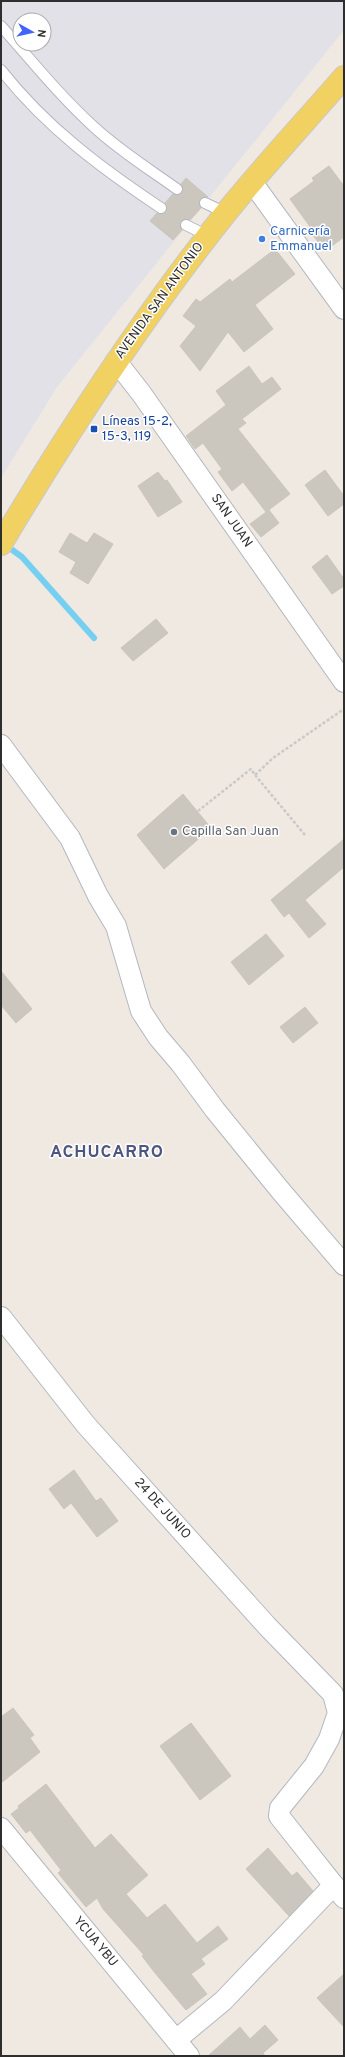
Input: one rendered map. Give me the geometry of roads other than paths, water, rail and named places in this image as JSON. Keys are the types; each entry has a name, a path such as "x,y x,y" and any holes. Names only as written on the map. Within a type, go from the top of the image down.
{"main road":[{"name":"AVENIDA SAN ANTONIO","path":"4,538 116,361 208,236 252,182 344,77"}],"street":[{"path":"252,182 344,309"},
{"name":"SAN JUAN","path":"116,361 141,393 344,682"},
{"path":"1,745 70,838 95,890 116,926 141,1011 158,1037 275,1184 344,1265"},
{"name":"24 DE JUNIO","path":"1,1317 86,1425 266,1626 338,1689"},
{"path":"176,2040 223,2001 339,1892 279,1816 280,1808 314,1766 329,1739 338,1713 338,1689"},
{"name":"YCUA YBU","path":"1,1828 189,2056"}],"lane":[{"path":"1,26 64,98 94,128 142,166 177,189"},
{"path":"1,70 44,118 76,148 161,208"},
{"path":"205,203 226,213"},
{"path":"186,225 208,236"}],"waterway":[{"path":"4,544 22,557 94,638"}],"place":[{"name":"Carnicería Emmanuel","path":"262,239"},
{"name":"Líneas 15-2, 15-3, 119","path":"94,429"},
{"name":"Capilla San Juan","path":"174,832"}],"district":[{"name":"ACHUCARRO","path":"107,1153"}]}
